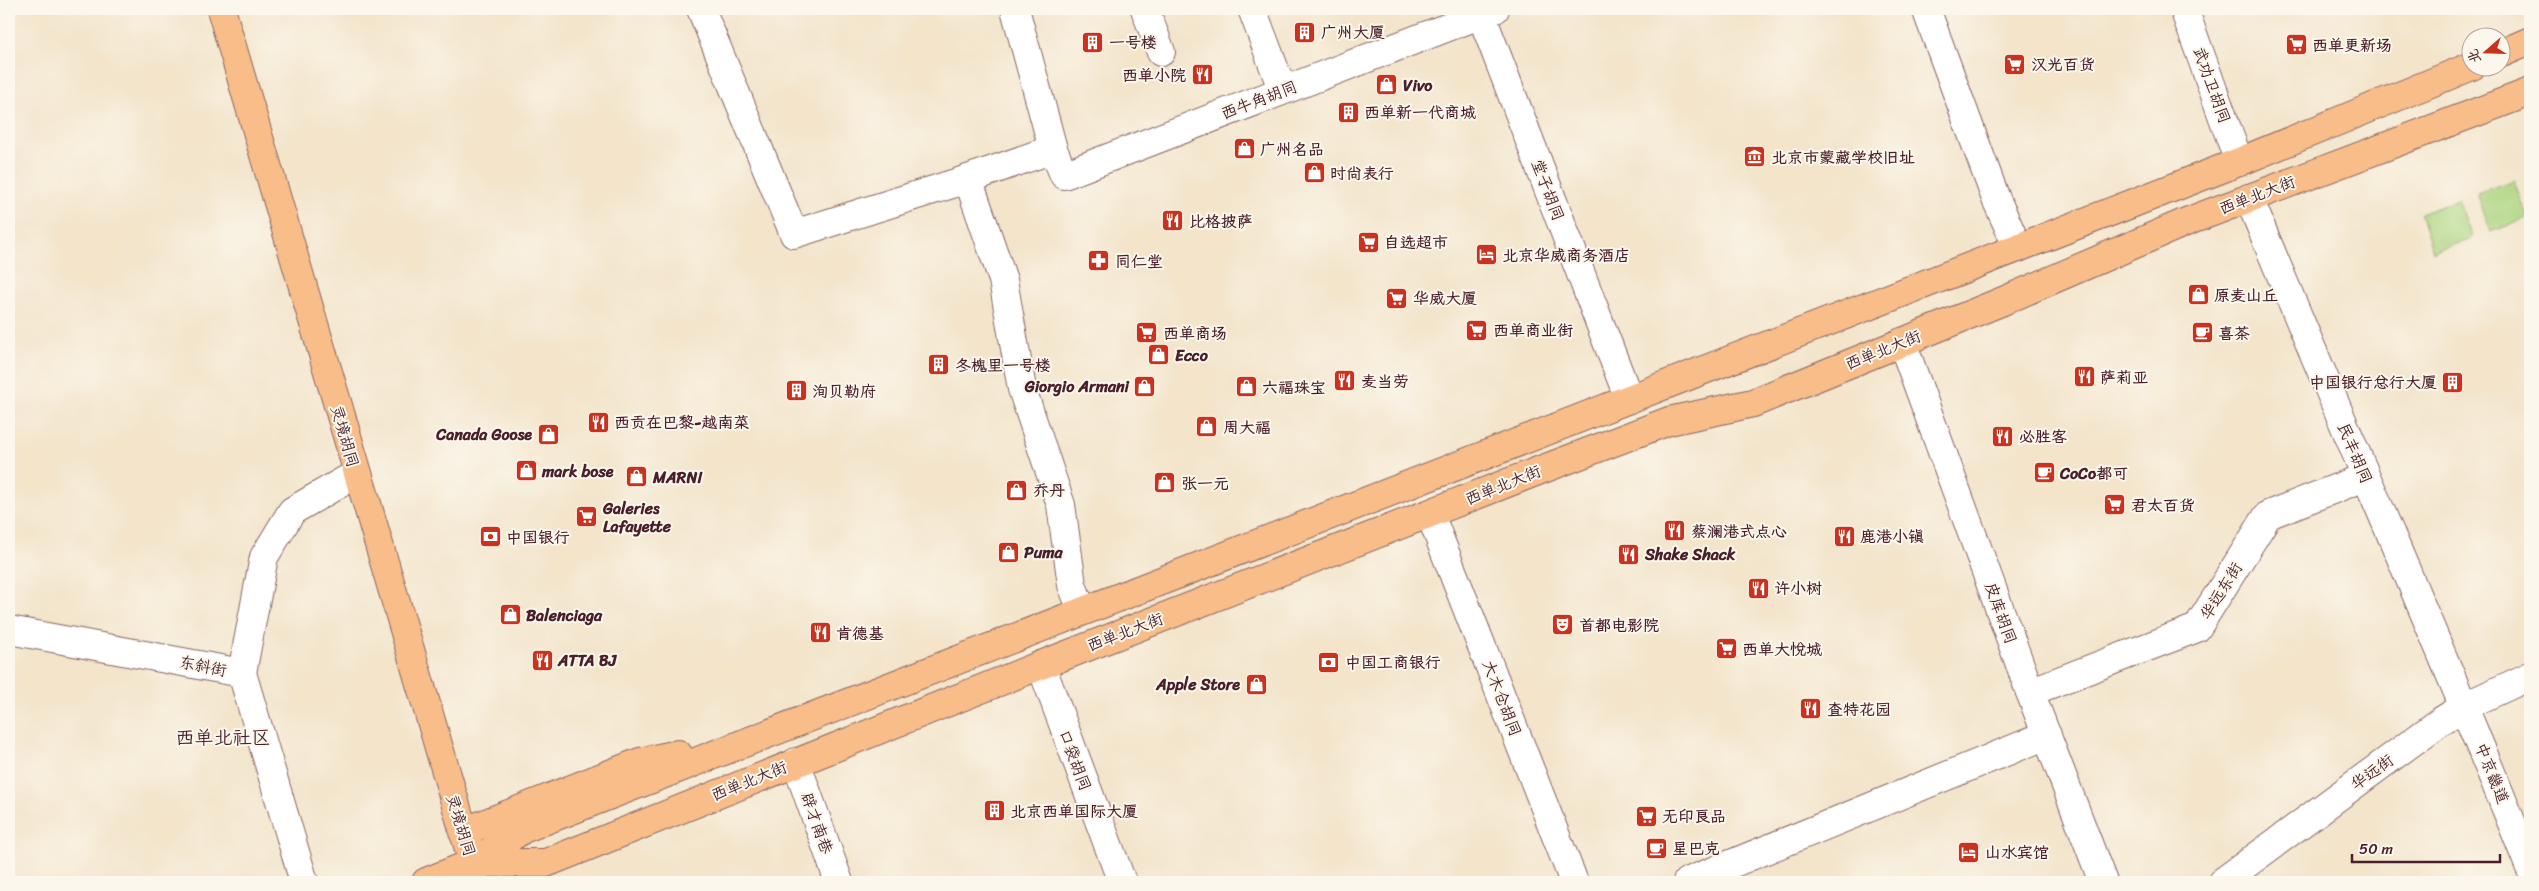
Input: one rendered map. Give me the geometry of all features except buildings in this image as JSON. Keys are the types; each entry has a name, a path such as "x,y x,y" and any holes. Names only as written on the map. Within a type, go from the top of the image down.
{"main road":[{"name":"灵境胡同","path":"221,9 356,474 477,876"},
{"path":"2512,49 2530,41"},
{"name":"西单北大街","path":"477,876 522,828 2239,162 2462,70"},
{"name":"西单北大街","path":"426,882 477,876 546,863 1041,665 1669,421 1753,403 2186,222 2530,92"},
{"path":"463,832 640,762 753,739"}],"street":[{"path":"701,9 794,234 968,179 1053,149 1015,9"},
{"path":"1145,9 1160,52"},
{"path":"1252,9 1281,86"},
{"path":"1926,9 1996,199 2018,248"},
{"name":"武功卫胡同","path":"2184,9 2239,162"},
{"name":"西牛角胡同","path":"1053,149 1064,175 1485,10"},
{"name":"堂子胡同","path":"1485,10 1629,399"},
{"path":"968,179 1003,280 1022,389 1061,505 1072,585 1082,610"},
{"name":"民丰胡同","path":"2249,198 2365,476 2465,706"},
{"name":"皮库胡同","path":"1902,342 2030,692 2104,882"},
{"path":"242,673 264,557 292,511 356,474"},
{"name":"华远东街","path":"2030,692 2197,628 2268,515 2365,476"},
{"name":"大木仓胡同","path":"1430,514 1574,882"},
{"name":"东斜街","path":"9,630 242,673 304,882"},
{"name":"口袋胡同","path":"1041,665 1122,882"},
{"name":"华远街","path":"2222,882 2441,721 2465,706 2530,676"},
{"name":"中京畿道","path":"2465,706 2530,868"},
{"path":"1687,882 2047,735"},
{"name":"辟才南巷","path":"796,762 839,882"}],"green space":[{"path":"2514,180 2528,218 2491,232 2477,193"},
{"path":"2458,200 2472,238 2433,252 2420,214"}],"place":[{"name":"广州大厦","path":"1305,32"},
{"name":"一号楼","path":"1093,42"},
{"name":"西单更新场","path":"2296,45"},
{"name":"汉光百货","path":"2015,64"},
{"name":"西单小院","path":"1202,75"},
{"name":"Vivo","path":"1387,85"},
{"name":"西单新一代商城","path":"1348,112"},
{"name":"广州名品","path":"1244,149"},
{"name":"北京市蒙藏学校旧址","path":"1755,157"},
{"name":"时尚表行","path":"1314,173"},
{"name":"比格披萨","path":"1173,221"},
{"name":"自选超市","path":"1368,242"},
{"name":"北京华威商务酒店","path":"1486,255"},
{"name":"同仁堂","path":"1099,261"},
{"name":"原麦山丘","path":"2198,295"},
{"name":"华威大厦","path":"1397,298"},
{"name":"西单商业街","path":"1477,330"},
{"name":"西单商场","path":"1147,333"},
{"name":"喜茶","path":"2202,333"},
{"name":"Ecco","path":"1159,355"},
{"name":"冬槐里一号楼","path":"939,365"},
{"name":"萨莉亚","path":"2084,377"},
{"name":"麦当劳","path":"1345,381"},
{"name":"中国银行总行大厦","path":"2453,382"},
{"name":"Giorgio Armani","path":"1145,386"},
{"name":"六福珠宝","path":"1246,387"},
{"name":"洵贝勒府","path":"796,391"},
{"name":"西贡在巴黎-越南菜","path":"598,422"},
{"name":"周大福","path":"1207,427"},
{"name":"Canada Goose","path":"548,434"},
{"name":"必胜客","path":"2003,436"},
{"name":"mark bose","path":"526,471"},
{"name":"CoCo都可","path":"2044,473"},
{"name":"MARNI","path":"637,477"},
{"name":"张一元","path":"1165,483"},
{"name":"乔丹","path":"1017,490"},
{"name":"君太百货","path":"2115,505"},
{"name":"Galeries Lafayette","path":"587,517"},
{"name":"蔡澜港式点心","path":"1675,531"},
{"name":"鹿港小镇","path":"1844,536"},
{"name":"中国银行","path":"490,537"},
{"name":"Puma","path":"1008,552"},
{"name":"Shake Shack","path":"1629,554"},
{"name":"许小树","path":"1758,588"},
{"name":"Balenciaga","path":"510,615"},
{"name":"首都电影院","path":"1563,625"},
{"name":"肯德基","path":"820,633"},
{"name":"西单大悦城","path":"1726,649"},
{"name":"ATTA BJ","path":"542,660"},
{"name":"中国工商银行","path":"1329,662"},
{"name":"Apple Store","path":"1256,684"},
{"name":"查特花园","path":"1811,709"},
{"name":"北京西单国际大厦","path":"994,811"},
{"name":"无印良品","path":"1646,816"},
{"name":"星巴克","path":"1656,848"},
{"name":"山水宾馆","path":"1969,852"}],"district":[{"name":"西单北社区","path":"223,737"}]}
